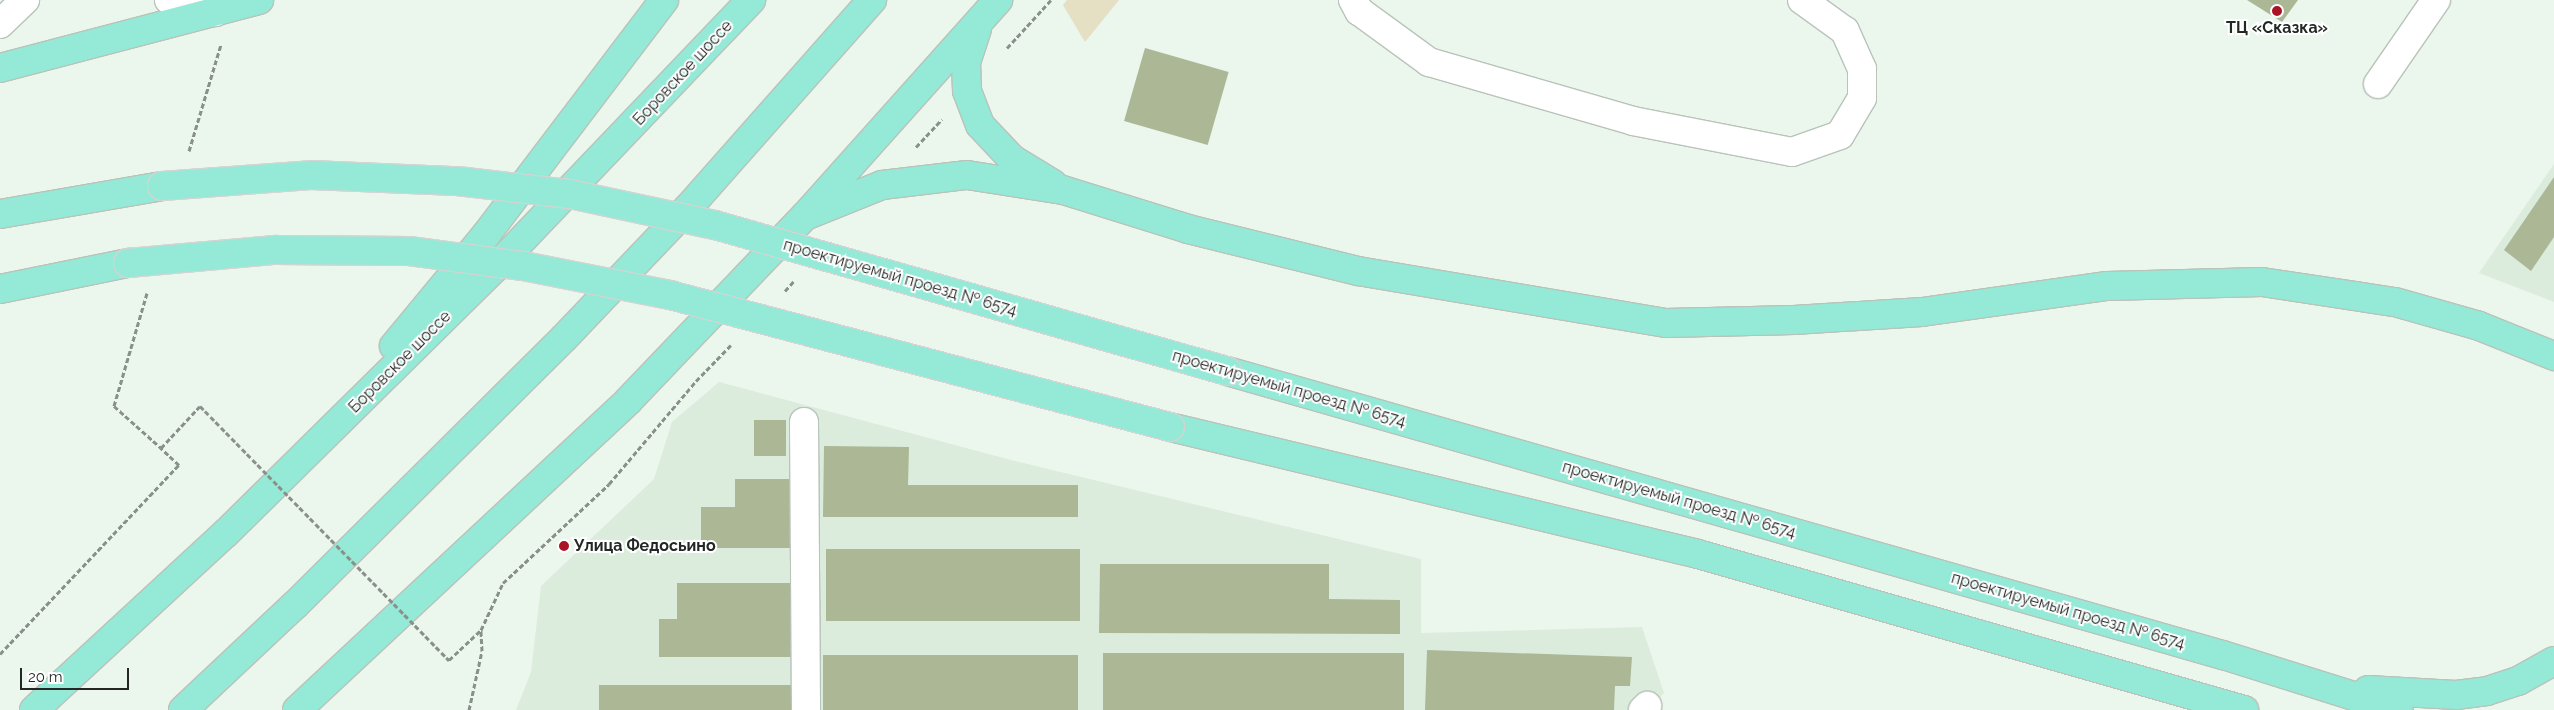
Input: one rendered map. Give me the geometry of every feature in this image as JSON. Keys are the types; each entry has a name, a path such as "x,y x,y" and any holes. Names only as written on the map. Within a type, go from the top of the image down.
{"main road":[{"path":"0,68 259,0"},
{"path":"226,533 404,335 485,236 664,0"},
{"name":"Боровское шоссе","path":"34,710 226,533 495,268 750,0"},
{"path":"183,710 295,605 564,338 688,208 872,0"},
{"path":"297,710 600,428 806,216 998,0"},
{"path":"980,20 966,62 967,91 980,125 1012,159 1063,190"},
{"name":"проектируемый проезд № 6574","path":"0,214 162,186 310,174 457,181 570,194 716,225 2399,710"},
{"path":"806,216 882,185 967,175 1063,190 1188,229 1358,270 1666,323 1794,320 1922,312 2107,286 2262,282 2395,302 2479,326 2552,356"},
{"path":"0,289 128,263 275,250 409,251 523,266 670,296 1170,426 1698,554 2244,710"},
{"path":"2328,688 2456,695 2518,681 2554,661"},
{"path":"2147,682 2196,710"}],"street":[{"path":"0,24 25,0"},
{"path":"169,0 215,12"},
{"path":"1353,0 1359,12 1429,62 1632,121 1792,152 1840,135 1862,98 1862,70 1845,31 1802,0"},
{"path":"2378,84 2436,0"},
{"path":"804,422 806,710"}],"path":[{"path":"0,654 180,465 161,448 200,406 449,660 481,630"}],"shaded area":[{"path":"1067,0 1119,0 1085,42 1063,5"},
{"path":"2554,164 2554,302 2479,273"},
{"path":"719,382 1011,460 1421,559 1421,633 1642,627 1664,693 1649,710 516,710 531,672 541,586 654,479 672,422"}],"building":[{"name":"ТЦ «Сказка»","path":"2247,0 2298,0 2282,22"},
{"path":"1145,48 1229,72 1208,145 1124,121"},
{"path":"2554,177 2554,237 2531,271 2504,250"},
{"path":"754,420 786,420 786,456 754,456"},
{"path":"824,446 909,447 908,485 1078,485 1078,517 823,517"},
{"path":"735,479 792,479 791,548 701,548 701,507 735,507"},
{"path":"826,549 1080,549 1080,621 826,621"},
{"path":"1100,564 1329,564 1329,599 1400,600 1400,634 1099,633"},
{"path":"677,583 795,583 795,657 659,657 659,619 677,619"},
{"path":"1427,650 1632,657 1630,686 1615,686 1614,710 1425,710"},
{"path":"1103,653 1404,653 1404,710 1103,710"},
{"path":"823,655 1078,655 1078,710 823,710"},
{"path":"599,685 792,685 792,710 599,710"}],"place":[{"name":"ТЦ «Сказка»","path":"2277,11"},
{"name":"Улица Федосьино","path":"564,546"}]}
